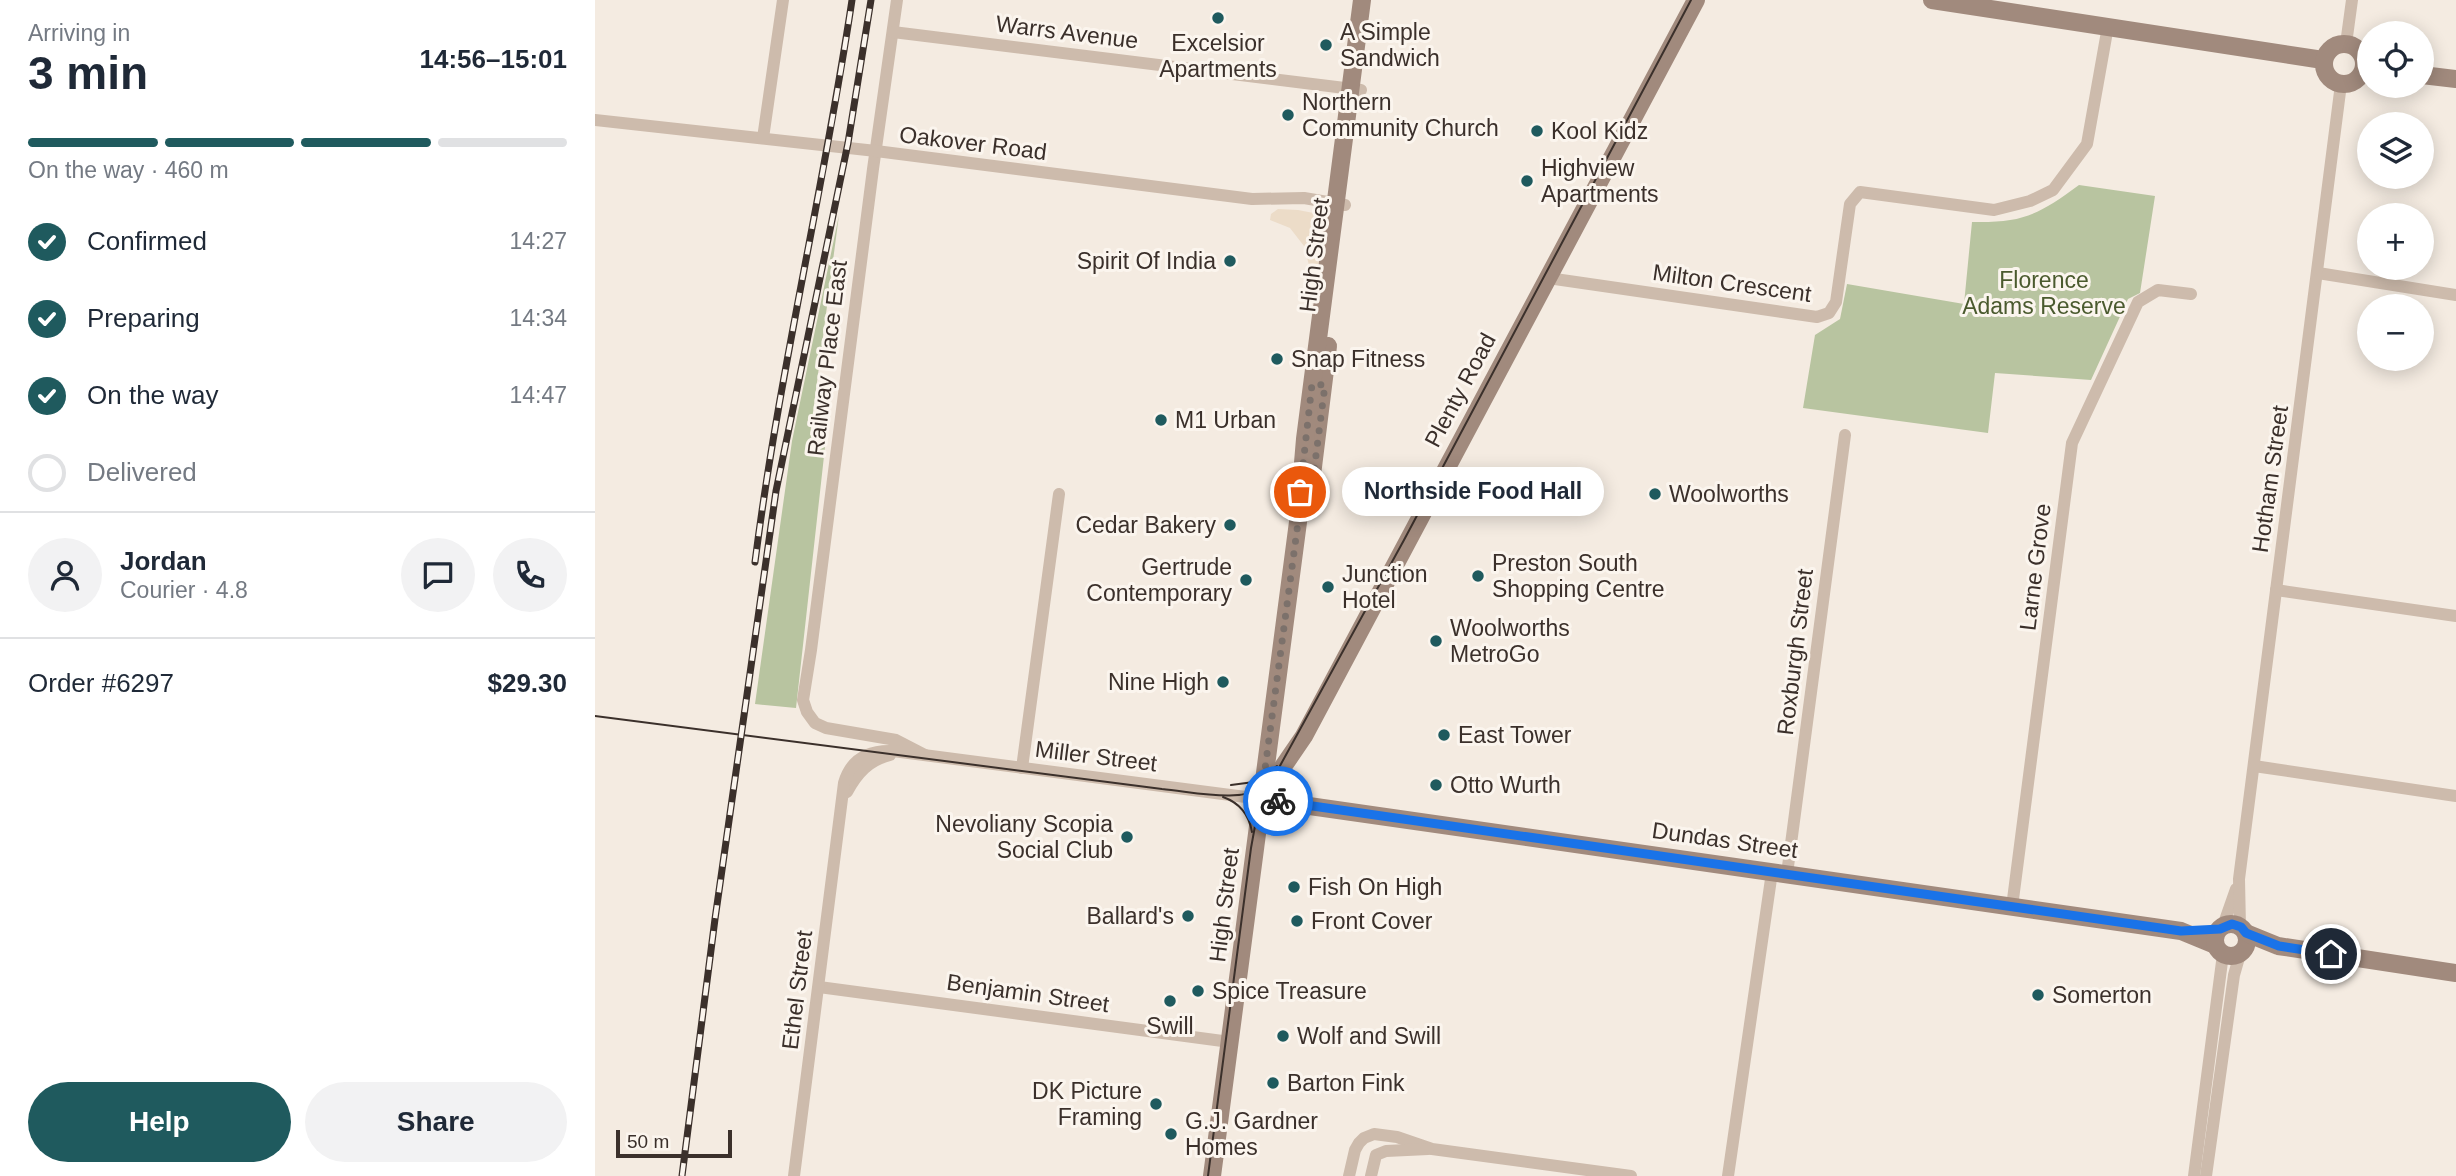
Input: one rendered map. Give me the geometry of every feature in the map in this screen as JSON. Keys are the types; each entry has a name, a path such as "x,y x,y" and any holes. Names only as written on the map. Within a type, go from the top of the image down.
{"main road":[{"name":"High Street","path":"1212,1176 1299,515 1302,470 1318,384 1355,89 1362,0"},
{"name":"High Street","path":"1355,89 1373,0"},
{"name":"Plenty Road","path":"1261,799 1304,736 1696,0"},
{"path":"1932,0 2323,60"},
{"path":"2357,49 2346,44 2332,47 2323,60 2327,76 2341,84 2357,79"},
{"path":"2434,76 2456,79"},
{"name":"Dundas Street","path":"1261,799 2456,973"}],"street":[{"path":"763,138 783,0"},
{"name":"Railway Place East","path":"812,720 805,708 803,696 897,0"},
{"path":"2346,44 2352,0"},
{"name":"Milton Crescent","path":"1548,278 1817,317 1829,313 1836,302 1850,204 1860,192 1994,210 2030,201 2053,190 2087,145 2108,26"},
{"name":"Warrs Avenue","path":"893,32 1355,89"},
{"name":"Hotham Street","path":"2231,940 2341,84"},
{"name":"Oakover Road","path":"595,120 876,151 1252,199 1304,198 1340,204"},
{"path":"2318,273 2456,295"},
{"name":"Larne Grove","path":"2012,907 2072,443 2137,302 2158,290 2191,294"},
{"name":"Roxburgh Street","path":"1728,1176 1779,873 1845,435"},
{"path":"1022,768 1059,494"},
{"path":"2276,590 2456,616"},
{"name":"Miller Street","path":"812,720 826,727 896,740 925,755"},
{"name":"Miller Street","path":"865,755 881,751 911,753 1261,799"},
{"name":"Miller Street","path":"883,756 911,753"},
{"name":"Ethel Street","path":"794,1176 846,777 854,763 865,755"},
{"name":"Ethel Street","path":"841,809 845,795 858,774 883,756"},
{"path":"2253,766 2456,796"},
{"path":"2195,1176 2222,972 2231,940"},
{"path":"2206,1176 2234,975 2231,940"},
{"name":"Benjamin Street","path":"819,987 1230,1042"},
{"path":"1349,1176 1359,1143 1374,1134 1397,1137 1432,1149"},
{"path":"1371,1176 1377,1155 1387,1151 1432,1149 1631,1176"}],"green space":[{"name":"Florence Adams Reserve","path":"2079,185 2155,196 2140,293 2128,299 2091,380 1995,373 1988,433 1803,408 1815,335 1840,319 1847,284 1964,304 1972,222 2004,221 2029,215 2052,204"},
{"path":"839,215 810,435 826,438 796,708 755,704 792,441"}],"shaded area":[{"path":"1278,209 1324,215 1321,258 1317,266 1309,265 1304,246 1290,228 1270,220 1271,214"}],"tram line":[{"path":"1208,1176 1259,804 1404,540 1691,0"},
{"path":"595,716 1203,794 1246,794 1271,785"},
{"path":"1231,785 1254,782 1277,766"},
{"path":"1223,797 1243,810 1252,832"}],"railway":[{"path":"755,562 776,421 852,0"},
{"path":"682,1176 715,919 776,491 848,143 871,0"}],"way so far":[{"path":"1278,801 1261,799 1299,515 1314,471 1325,385 1312,384 1300,492"}],"place":[{"name":"Excelsior Apartments","path":"1218,18"},
{"name":"A Simple Sandwich","path":"1326,45"},
{"name":"Northern Community Church","path":"1288,115"},
{"name":"Kool Kidz","path":"1537,131"},
{"name":"Highview Apartments","path":"1527,181"},
{"name":"Spirit Of India","path":"1230,261"},
{"name":"Snap Fitness","path":"1277,359"},
{"name":"M1 Urban","path":"1161,420"},
{"name":"Northside Food Hall","path":"1300,492"},
{"name":"Woolworths","path":"1655,494"},
{"name":"Cedar Bakery","path":"1230,525"},
{"name":"Preston South Shopping Centre","path":"1478,576"},
{"name":"Gertrude Contemporary","path":"1246,580"},
{"name":"Junction Hotel","path":"1328,587"},
{"name":"Woolworths MetroGo","path":"1436,641"},
{"name":"Nine High","path":"1223,682"},
{"name":"East Tower","path":"1444,735"},
{"name":"Otto Wurth","path":"1436,785"},
{"name":"Nevoliany Scopia Social Club","path":"1127,837"},
{"name":"Fish On High","path":"1294,887"},
{"name":"Ballard's","path":"1188,916"},
{"name":"Front Cover","path":"1297,921"},
{"name":"Spice Treasure","path":"1198,991"},
{"name":"Somerton","path":"2038,995"},
{"name":"Swill","path":"1170,1001"},
{"name":"Wolf and Swill","path":"1283,1036"},
{"name":"Barton Fink","path":"1273,1083"},
{"name":"DK Picture Framing","path":"1156,1104"},
{"name":"G.J. Gardner Homes","path":"1171,1134"}],"route":[{"path":"1278,801 2181,931 2220,929 2232,924 2241,927 2246,933 2279,946 2331,954"}]}
